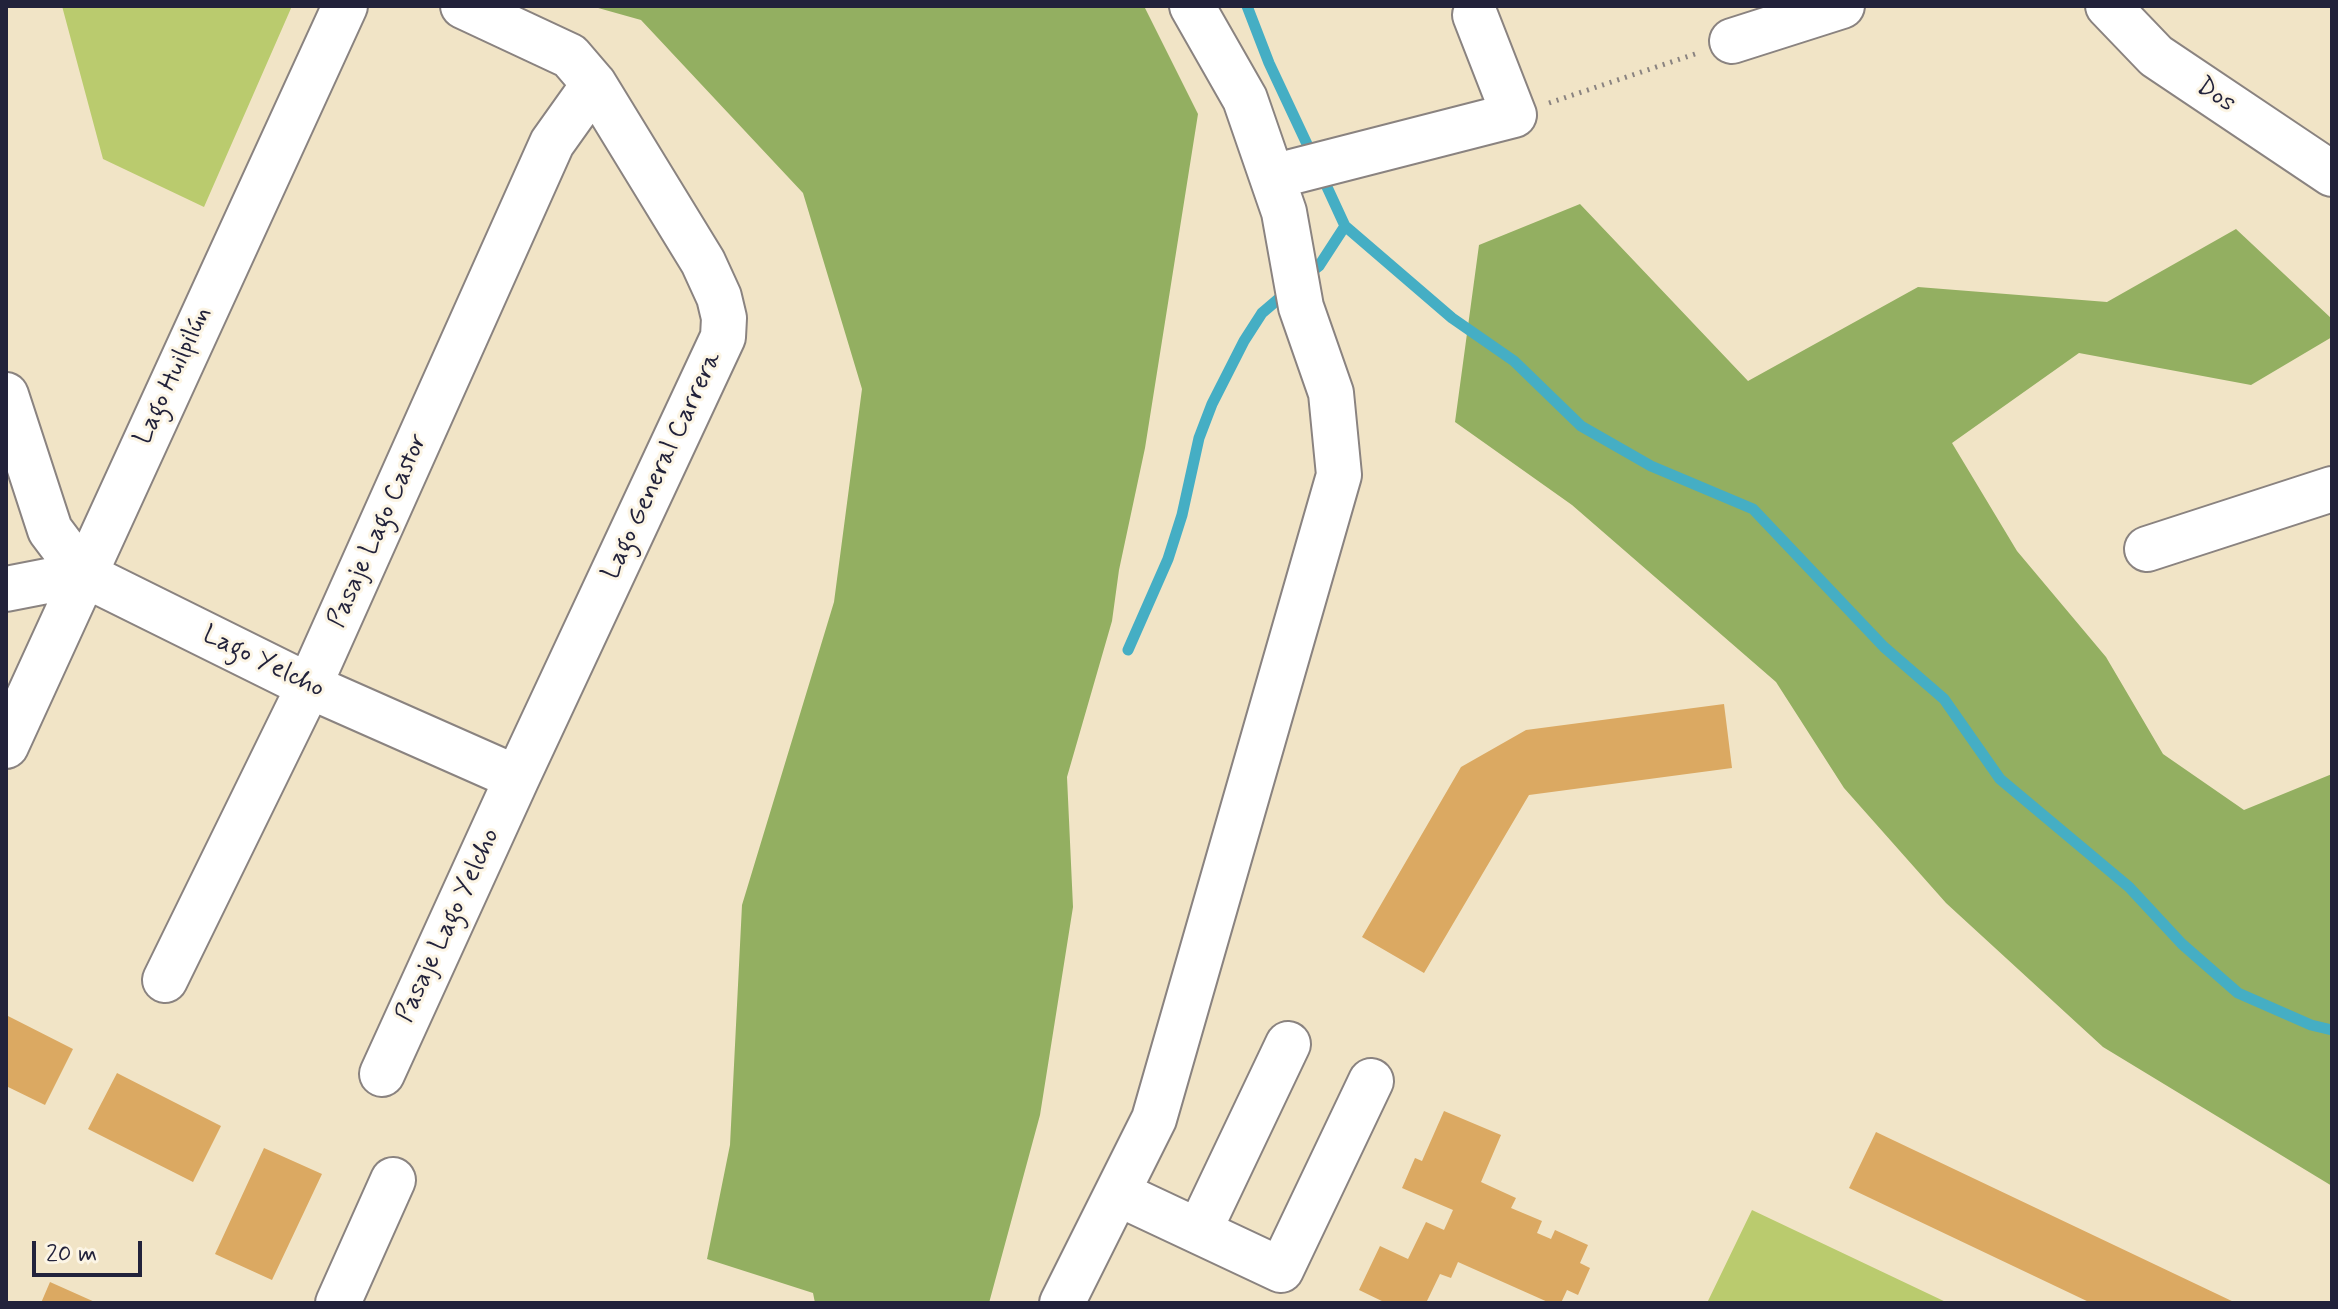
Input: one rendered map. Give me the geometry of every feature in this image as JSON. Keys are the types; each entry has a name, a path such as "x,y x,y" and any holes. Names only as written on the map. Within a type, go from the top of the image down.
{"street":[{"name":"Lago Huilpilún","path":"6,746 345,6"},
{"name":"Lago General Carrera","path":"463,6 570,56 594,84 703,262 719,297 724,318 723,337 517,778"},
{"path":"1062,1303 1154,1119 1339,475 1331,393 1301,307 1284,212 1245,99 1192,6"},
{"path":"1732,41 1842,6"},
{"name":"Dos","path":"2108,6 2156,56 2332,174"},
{"path":"1272,177 1514,115 1475,15"},
{"name":"Pasaje Lago Castor","path":"165,980 309,686 552,143 594,84"},
{"path":"6,395 50,530 83,574 6,589"},
{"path":"2147,549 2332,489"},
{"name":"Lago Yelcho","path":"83,574 309,686 517,778"},
{"name":"Pasaje Lago Yelcho","path":"382,1074 517,778"},
{"path":"1199,1231 1288,1044"},
{"path":"1117,1193 1281,1270 1371,1081"},
{"path":"338,1303 393,1180"}],"path":[{"path":"1514,115 1732,41"}],"green space":[{"path":"62,6 292,6 204,207 103,159"},
{"path":"591,6 1144,6 1198,114 1145,448 1119,570 1112,621 1067,777 1073,907 1040,1115 989,1303 815,1303 813,1293 707,1259 730,1145 742,905 834,602 862,389 803,193 641,20"},
{"path":"1580,204 1748,381 1918,287 2107,302 2236,229 2332,319 2332,337 2251,385 2079,353 1952,443 2017,551 2106,657 2163,754 2244,810 2332,774 2332,1186 2103,1047 1946,903 1844,788 1776,682 1572,505 1455,422 1479,245"},
{"path":"1752,1210 1948,1303 1707,1303"}],"building":[{"path":"1724,704 1732,768 1529,795 1424,973 1362,937 1461,767 1526,730"},
{"path":"6,1015 73,1049 45,1105 6,1086"},
{"path":"117,1073 221,1126 193,1182 88,1129"},
{"path":"1444,1111 1501,1135 1481,1182 1516,1198 1511,1208 1542,1221 1537,1233 1551,1239 1555,1230 1588,1245 1580,1263 1590,1268 1578,1295 1567,1290 1561,1303 1550,1303 1458,1262 1451,1278 1440,1274 1426,1303 1386,1303 1359,1290 1380,1246 1408,1259 1426,1222 1444,1230 1453,1210 1402,1188 1415,1158 1422,1161"},
{"path":"1876,1132 2236,1303 2091,1303 1849,1188"},
{"path":"264,1148 322,1174 272,1280 215,1254"},
{"path":"50,1282 97,1303 41,1303"}],"waterway":[{"path":"1247,6 1269,63 1314,159"},
{"path":"1321,174 1345,226 1452,318 1514,361 1581,426 1651,466 1753,509 1884,647 1944,699 2000,779 2129,887 2182,944 2238,993 2311,1025 2332,1030"},
{"path":"1305,277 1319,266 1345,226"},
{"path":"1128,650 1168,559 1182,515 1199,438 1212,404 1262,313 1289,290"}]}
